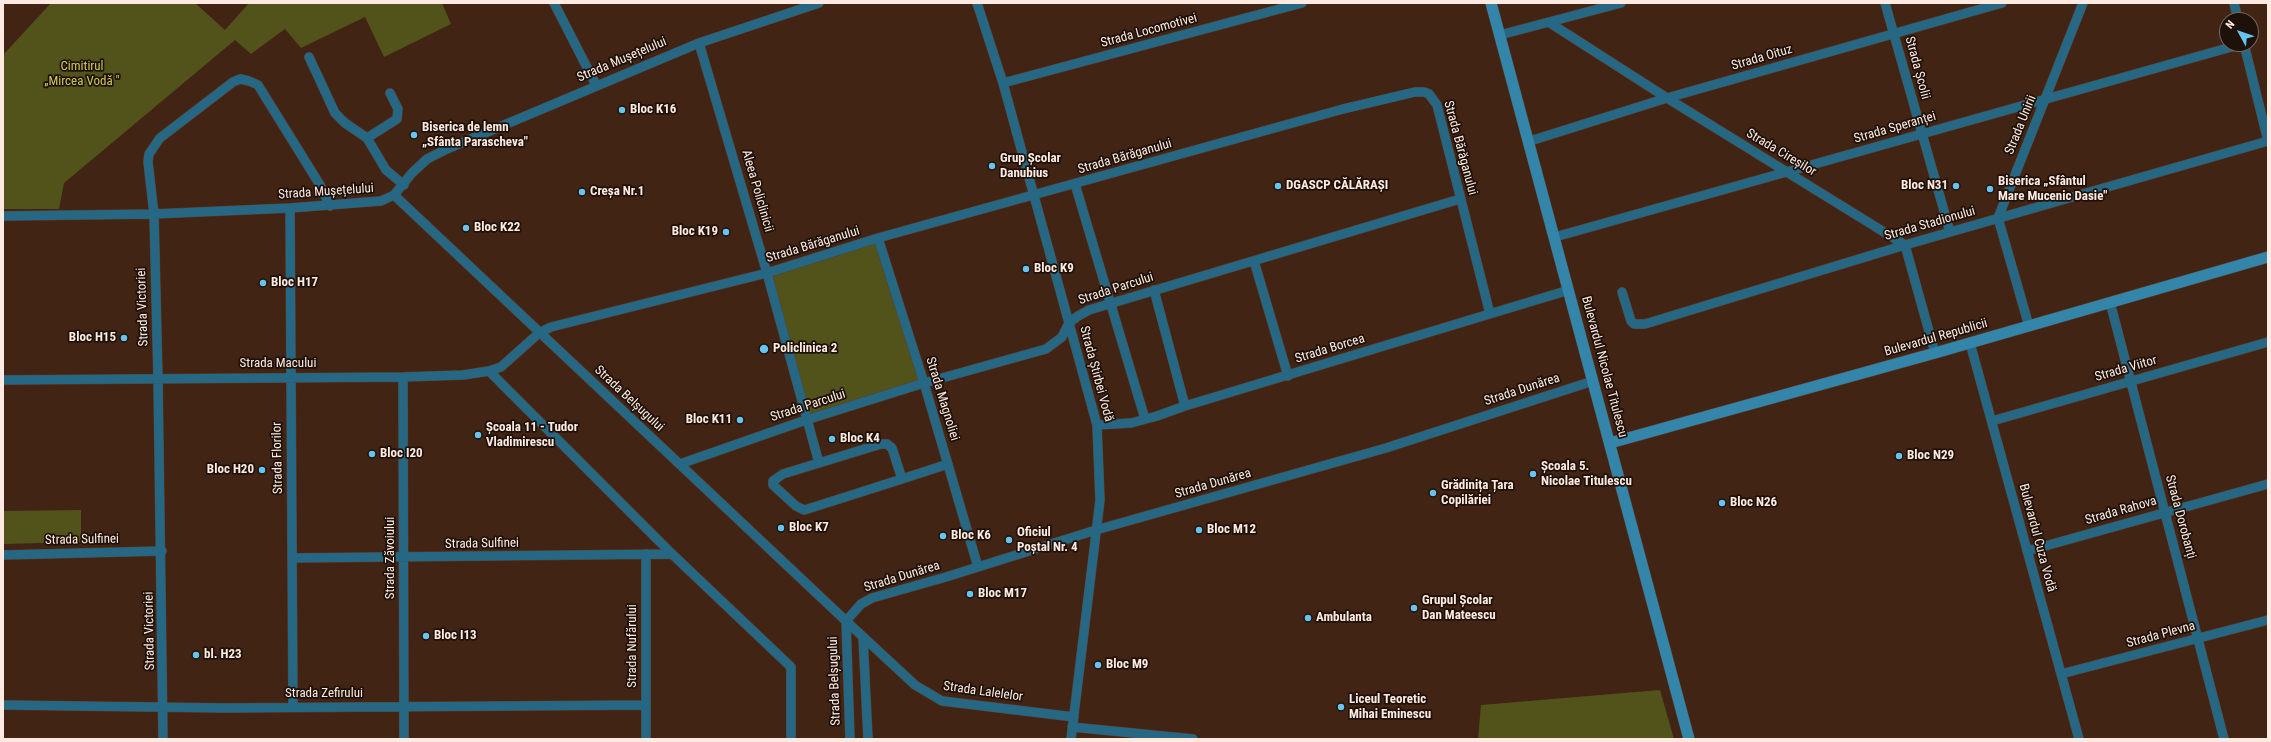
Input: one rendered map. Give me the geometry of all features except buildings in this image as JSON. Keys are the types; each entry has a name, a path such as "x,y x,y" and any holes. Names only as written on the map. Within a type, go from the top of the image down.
{"main road":[{"name":"Bulevardul Nicolae Titulescu","path":"1491,3 1530,141 1689,739"},
{"name":"Bulevardul Republicii","path":"1610,442 1935,353 2268,257"}],"street":[{"path":"554,3 596,85"},
{"name":"Strada Mușețelului","path":"3,216 154,214 330,206 381,201 394,195 427,159 596,85 699,43 819,3"},
{"name":"Strada Știrbei Vodă","path":"977,3 1003,83 1097,425 1100,500 1071,739"},
{"name":"Strada Locomotivei","path":"1003,83 1302,3"},
{"path":"1500,35 1621,3"},
{"name":"Strada Școlii","path":"1885,3 1950,232"},
{"name":"Strada Oituz","path":"1530,141 1666,98 2002,3"},
{"name":"Strada Unirii","path":"1998,218 2083,3"},
{"name":"Strada Cireșilor","path":"1550,23 1666,98 1905,245"},
{"name":"Aleea Policlinicii","path":"699,43 767,273 819,463"},
{"name":"Strada Speranței","path":"1555,237 1921,134 2046,97 2219,50"},
{"path":"2245,52 2268,141"},
{"path":"309,57 335,113 344,123 367,138 386,170 404,185"},
{"name":"Strada Victoriei","path":"163,739 162,551 158,379 154,214 148,162 149,154 153,146 160,138 233,82 240,79 249,81 258,86 320,185 330,206"},
{"name":"Strada Bărăganului","path":"539,332 551,327 767,273 878,238 1034,196 1343,109 1415,92 1424,92 1433,98 1437,105 1490,314"},
{"path":"367,138 397,119 398,110 390,93"},
{"name":"Strada Stadionului","path":"1622,292 1631,321 1640,324 1905,245 2268,141"},
{"path":"1075,184 1145,419"},
{"name":"Strada Belșugului","path":"394,195 863,637"},
{"name":"Strada Parcului","path":"680,464 806,420 924,383 1046,349 1062,337 1069,323 1089,310 1460,199"},
{"name":"Strada Florilor","path":"290,208 293,707"},
{"path":"1998,218 2029,326"},
{"name":"Strada Magnoliei","path":"878,238 924,383 978,567"},
{"path":"1905,245 1935,353"},
{"path":"1254,261 1288,376"},
{"path":"1154,290 1185,406"},
{"name":"Strada Borcea","path":"1097,425 1145,419 1569,290"},
{"name":"Strada Dorobanți","path":"2110,302 2224,739"},
{"name":"Strada Macului","path":"3,380 403,377 463,375 489,371 501,367 539,332"},
{"name":"Strada Viitor","path":"1992,421 2268,342"},
{"name":"Bulevardul Cuza Vodă","path":"1970,343 2079,739"},
{"path":"489,371 672,554 791,667 791,739"},
{"name":"Strada Zăvoiului","path":"403,377 404,739"},
{"name":"Strada Dunărea","path":"846,621 861,604 872,598 1096,530 1386,448 1593,380"},
{"path":"902,479 894,452 887,444 819,463 775,478 773,484 796,506 804,510 902,479 948,464"},
{"name":"Strada Rahova","path":"2027,551 2268,484"},
{"name":"Strada Sulfinei","path":"3,555 162,551"},
{"name":"Strada Nufărului","path":"646,554 646,739"},
{"name":"Strada Sulfinei","path":"292,558 672,554"},
{"name":"Strada Plevna","path":"2061,674 2268,620"},
{"name":"Strada Belșugului","path":"846,621 850,739"},
{"path":"863,637 868,739"},
{"name":"Strada Lalelelor","path":"863,637 915,685 942,701 1193,739"},
{"name":"Strada Zefirului","path":"3,705 163,707 646,705"}],"green space":[{"name":"Cimitirul „Mircea Vodă \"","path":"51,3 195,3 225,30 249,3 442,3 451,24 384,57 365,17 301,48 285,29 251,54 235,40 64,183 59,209 3,209 3,55"},
{"path":"878,238 924,383 806,420 767,273"},
{"path":"81,510 81,542 3,544 3,511"},
{"path":"1660,690 1674,739 1478,739 1481,705"}],"place":[{"name":"Bloc K16","path":"622,110"},
{"name":"Biserica de lemn „Sfânta Parascheva\"","path":"414,135"},
{"name":"Grup Școlar Danubius","path":"992,166"},
{"name":"DGASCP CĂLĂRAȘI","path":"1278,186"},
{"name":"Bloc N31","path":"1956,186"},
{"name":"Biserica „Sfântul Mare Mucenic Dasie\"","path":"1990,189"},
{"name":"Creșa Nr.1","path":"582,192"},
{"name":"Bloc K22","path":"466,228"},
{"name":"Bloc K19","path":"726,232"},
{"name":"Bloc K9","path":"1026,269"},
{"name":"Bloc H17","path":"263,283"},
{"name":"Bloc H15","path":"124,338"},
{"name":"Policlinica 2","path":"764,349"},
{"name":"Bloc K11","path":"740,420"},
{"name":"Școala 11 - Tudor Vladimirescu","path":"478,435"},
{"name":"Bloc K4","path":"832,439"},
{"name":"Bloc I20","path":"372,454"},
{"name":"Bloc N29","path":"1899,456"},
{"name":"Bloc H20","path":"262,470"},
{"name":"Școala 5. Nicolae Titulescu","path":"1533,474"},
{"name":"Grădinița Țara Copilăriei","path":"1433,493"},
{"name":"Bloc N26","path":"1722,503"},
{"name":"Bloc K7","path":"781,528"},
{"name":"Bloc M12","path":"1199,530"},
{"name":"Bloc K6","path":"943,536"},
{"name":"Oficiul Poștal Nr. 4","path":"1009,540"},
{"name":"Bloc M17","path":"970,594"},
{"name":"Grupul Școlar Dan Mateescu","path":"1414,608"},
{"name":"Ambulanta","path":"1308,618"},
{"name":"Bloc I13","path":"426,636"},
{"name":"bl. H23","path":"196,655"},
{"name":"Bloc M9","path":"1098,665"},
{"name":"Liceul Teoretic Mihai Eminescu","path":"1341,707"}]}
